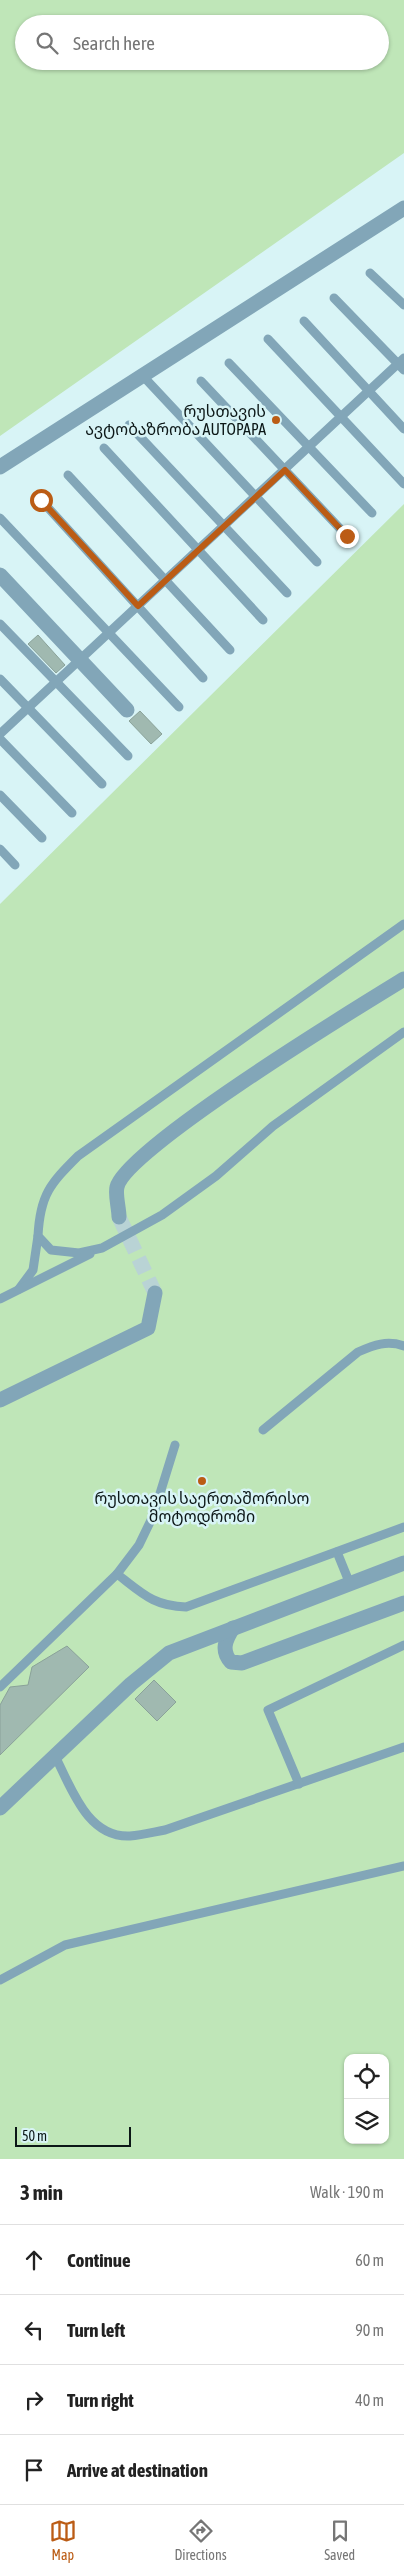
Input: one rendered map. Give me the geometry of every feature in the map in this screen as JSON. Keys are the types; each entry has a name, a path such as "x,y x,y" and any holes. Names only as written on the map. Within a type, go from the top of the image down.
{"street":[{"path":"0,467 404,208"},
{"path":"0,575 127,710"},
{"path":"119,1217 117,1186 132,1164 161,1139 230,1091 404,979"},
{"path":"0,1400 148,1328 155,1293"},
{"path":"0,1808 131,1684 169,1653 404,1563"},
{"path":"233,1628 224,1645 225,1656 231,1662 242,1663 404,1604"}],"lane":[{"path":"370,273 404,306"},
{"path":"0,734 369,391 402,364 334,298"},
{"path":"304,321 404,429"},
{"path":"268,339 404,484"},
{"path":"230,363 372,513"},
{"path":"142,375 317,562"},
{"path":"201,381 347,536"},
{"path":"129,425 287,593"},
{"path":"104,448 263,620"},
{"path":"68,475 230,650"},
{"path":"41,500 203,678"},
{"path":"0,518 179,707"},
{"path":"0,624 128,756"},
{"path":"0,679 102,784"},
{"path":"0,739 72,813"},
{"path":"0,795 42,838"},
{"path":"0,850 15,865"},
{"path":"18,1290 33,1270 39,1212 50,1184 78,1156 404,924"},
{"path":"0,1299 162,1216 216,1176 273,1126 404,1032"},
{"path":"38,1236 51,1250 68,1253 102,1248"},
{"path":"263,1430 358,1352 376,1344 396,1343 404,1346"},
{"path":"0,1687 118,1574 139,1545 153,1516 175,1445"},
{"path":"118,1574 151,1600 167,1606 186,1607 404,1528"},
{"path":"337,1552 350,1584"},
{"path":"299,1784 268,1710 404,1645"},
{"path":"55,1756 82,1810 104,1831 129,1836 165,1830 404,1747"},
{"path":"0,1980 65,1944 404,1866"}],"green space":[{"path":"0,0 404,0 404,153 0,436"},
{"name":"რუსთავის საერთაშორისო მოტოდრომი","path":"404,504 404,2159 0,2159 0,904"}],"building":[{"path":"38,635 65,665 56,673 28,644"},
{"path":"140,711 162,734 151,744 129,721"},
{"path":"67,1646 89,1667 0,1755 0,1705 10,1687 28,1685 32,1667"},
{"path":"154,1680 176,1702 157,1721 135,1699"}],"tunnel":[{"path":"119,1217 155,1293"}],"place":[{"name":"რუსთავის ავტობაზრობა AUTOPAPA","path":"276,420"},
{"name":"რუსთავის საერთაშორისო მოტოდრომი","path":"202,1481"}],"route":[{"path":"41,500 138,606 285,470 347,536"}]}
